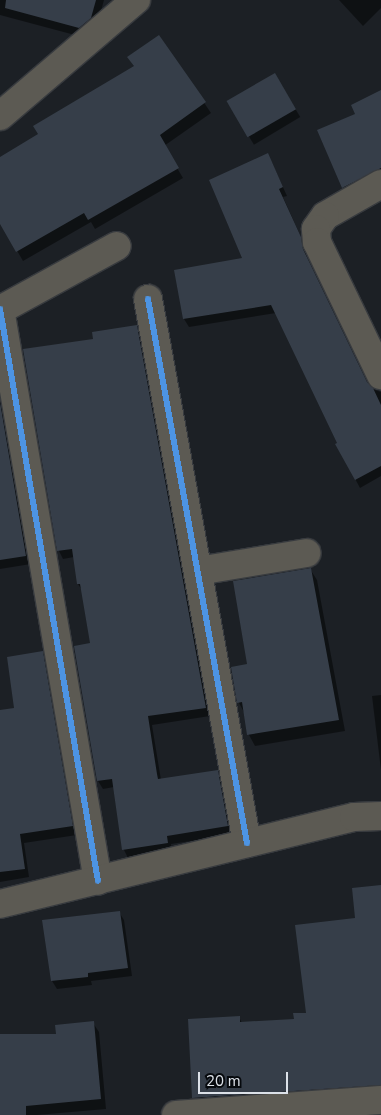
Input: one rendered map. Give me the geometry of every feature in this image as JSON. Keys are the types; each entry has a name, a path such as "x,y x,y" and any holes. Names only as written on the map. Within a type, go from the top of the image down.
{"street":[{"path":"0,116 136,0"},
{"path":"381,184 324,216 316,229 317,242 381,375"},
{"path":"98,880 0,310 118,246"},
{"path":"148,299 247,843"},
{"path":"198,571 307,553"},
{"path":"0,904 354,818 381,816"},
{"path":"176,1115 381,1100"}],"building":[{"path":"6,0 96,0 91,18 79,28 5,8"},
{"path":"159,35 206,102 160,135 179,168 88,220 84,213 16,252 0,224 0,157 38,134 33,126 134,66 127,57"},
{"path":"275,73 296,109 248,137 227,101"},
{"path":"381,90 381,168 342,188 317,130 355,114 351,105"},
{"path":"268,153 283,187 279,189 301,237 303,249 367,382 373,388 381,405 381,466 355,480 335,444 337,443 271,305 183,319 174,270 242,258 209,180"},
{"path":"137,325 206,708 148,716 157,774 158,779 218,770 228,826 167,836 168,843 122,850 112,779 97,781 74,646 90,643 80,584 77,584 72,549 57,551 23,349 93,339 92,332"},
{"path":"0,402 26,556 0,560"},
{"path":"311,568 339,720 247,735 242,702 237,703 231,667 247,664 233,581"},
{"path":"43,651 73,826 20,834 25,869 0,872 0,710 14,708 7,657"},
{"path":"381,885 381,1085 192,1098 188,1019 240,1016 240,1022 294,1019 293,1013 306,1013 295,925 355,918 352,888"},
{"path":"120,911 128,968 88,973 88,977 51,981 42,920"},
{"path":"94,1021 101,1099 26,1106 26,1115 0,1115 0,1034 56,1034 55,1025"}],"cycle path":[{"path":"148,299 247,843"},
{"path":"0,309 98,881"}]}
